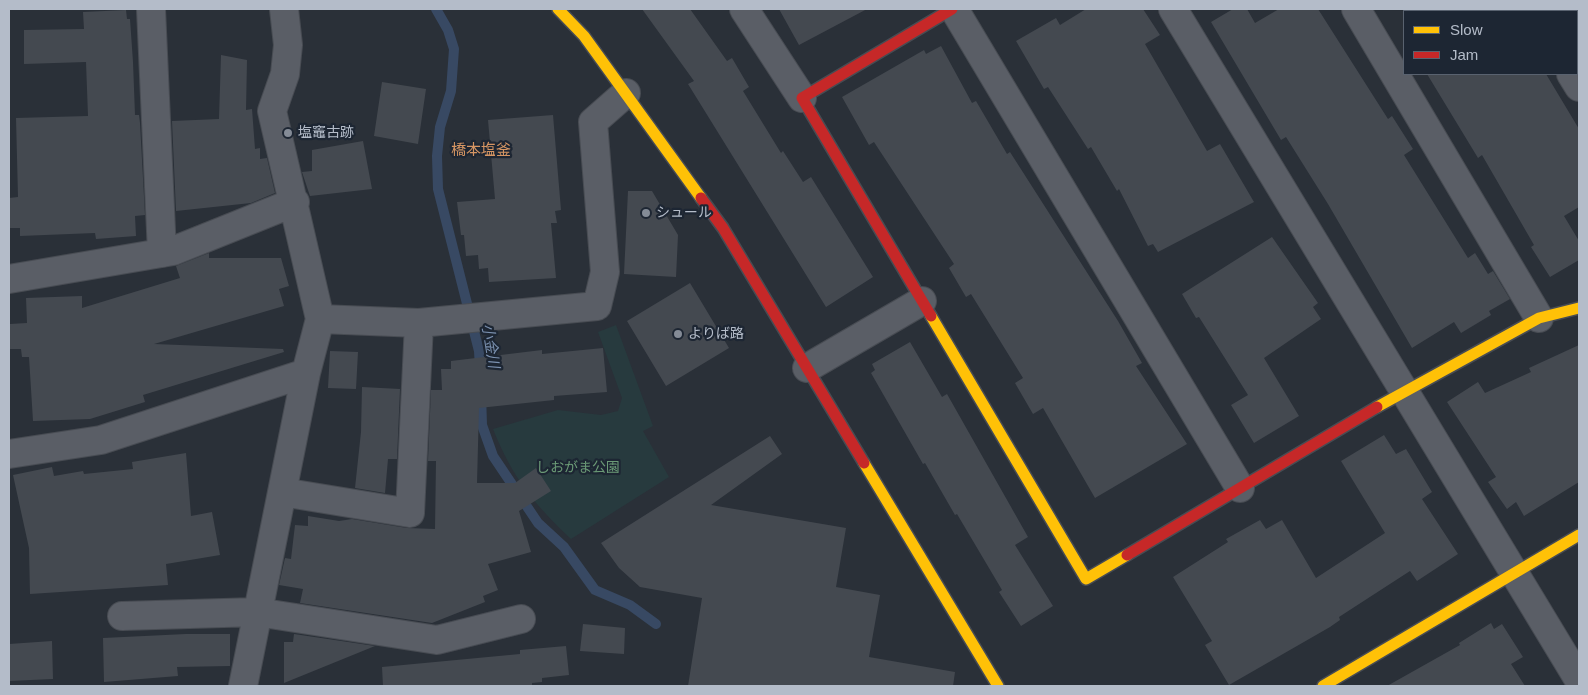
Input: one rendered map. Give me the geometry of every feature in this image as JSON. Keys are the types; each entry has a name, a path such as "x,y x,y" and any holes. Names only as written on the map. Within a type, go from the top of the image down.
{"street":[{"path":"151,9 162,253"},
{"path":"243,686 306,373 320,319 295,202 272,111 285,74 288,45 284,9"},
{"path":"558,9 584,36 722,228 998,686"},
{"path":"744,9 802,98 1086,580 1404,391 1539,318 1579,308"},
{"path":"802,98 953,9 1240,488"},
{"path":"1173,9 1579,680"},
{"path":"1356,9 1539,318"},
{"path":"1572,75 1579,87"},
{"path":"320,319 419,323 597,306 605,272 593,122 626,93"},
{"path":"9,279 173,251 295,202"},
{"path":"807,368 922,301"},
{"path":"282,492 410,513 419,323"},
{"path":"9,454 101,440 306,373"},
{"path":"1323,686 1579,535"},
{"path":"122,616 257,612 436,640 521,619"}],"green space":[{"name":"しおがま公園","path":"616,325 653,426 643,431 669,477 571,539 525,489 508,462 493,429 558,410 601,415 618,411 622,398 598,332"}],"building":[{"path":"642,9 690,9 727,61 732,58 749,87 743,91 781,153 783,151 803,182 811,177 873,277 826,307 688,84 694,81"},
{"path":"779,9 867,9 799,45"},
{"path":"1086,9 1143,9 1160,35 1145,44 1207,151 1220,144 1254,202 1158,252 1153,244 1148,246 1119,189 1117,191 1091,147 1088,149 1048,87 1044,89 1016,41 1056,18 1060,25"},
{"path":"1233,9 1247,9 1255,23 1279,9 1318,9 1388,119 1392,116 1413,149 1404,155 1468,258 1475,253 1488,274 1493,271 1510,299 1489,311 1491,315 1461,333 1454,322 1412,348 1328,204 1286,137 1281,140 1211,22"},
{"path":"126,10 127,19 130,19 135,115 139,115 140,123 145,215 135,216 136,236 96,239 95,233 20,236 20,228 10,228 9,200 9,198 18,197 16,118 88,116 86,62 24,64 24,30 84,29 83,12"},
{"path":"941,46 972,103 976,101 1007,154 1010,152 1118,321 1142,363 1136,366 1187,444 1095,498 1043,408 1033,414 1015,383 1023,378 971,294 966,297 949,268 954,264 874,142 869,145 842,97 924,50 926,54"},
{"path":"221,55 247,60 246,110 252,109 255,149 260,148 260,159 267,158 275,193 251,203 176,211 172,121 219,119"},
{"path":"1428,75 1547,75 1579,129 1579,207 1564,216 1579,241 1579,260 1550,277 1531,247 1534,245 1482,155 1478,158"},
{"path":"382,82 426,89 418,144 374,136"},
{"path":"553,115 561,210 555,211 557,223 551,223 556,278 489,282 488,268 479,269 478,255 466,256 457,202 495,199 488,120"},
{"path":"363,141 372,189 310,196 302,172 312,171 312,150"},
{"name":"シュール","path":"628,191 652,191 678,235 676,277 624,274"},
{"path":"1272,237 1318,303 1313,307 1321,319 1264,358 1299,416 1254,443 1231,405 1248,395 1199,317 1196,318 1182,294"},
{"path":"209,253 209,258 281,258 289,286 279,289 284,306 154,344 283,349 284,352 143,395 145,402 90,419 33,421 29,357 22,357 21,349 10,349 10,324 27,323 26,298 82,296 82,308 180,278 176,266"},
{"name":"よりば路","path":"690,283 729,348 666,386 627,321"},
{"path":"910,342 942,397 947,394 1028,537 1015,545 1053,606 1021,626 999,592 1002,590 957,514 955,515 925,463 923,464 871,373 875,370 872,364"},
{"path":"1579,345 1579,482 1524,516 1516,502 1507,509 1488,482 1496,477 1447,402 1478,382 1485,393 1531,372 1529,368"},
{"path":"603,348 607,392 554,396 554,400 479,408 477,483 515,483 536,468 551,491 519,511 531,552 488,564 498,590 483,596 485,602 432,623 300,603 303,589 279,585 285,558 291,559 295,525 308,526 308,516 339,521 352,519 407,528 435,529 436,461 428,461 431,390 442,390 441,369 451,369 451,361 542,350 542,354"},
{"path":"330,351 358,352 356,389 328,388"},
{"path":"362,387 400,389 397,459 388,459 385,493 355,488 361,432"},
{"path":"1384,435 1396,454 1406,449 1432,492 1422,499 1458,554 1417,581 1410,571 1339,617 1340,620 1330,627 1229,685 1205,645 1212,641 1173,577 1228,542 1226,539 1260,520 1266,529 1282,520 1316,578 1385,533 1341,461"},
{"path":"770,436 782,454 711,505 846,528 836,587 880,595 869,657 955,672 953,686 688,686 702,598 640,587 619,568 601,543"},
{"path":"186,453 191,516 212,512 220,555 166,564 168,585 30,594 29,548 13,475 52,467 54,476 83,471 84,474 133,469 132,462"},
{"path":"1491,623 1494,629 1502,624 1523,657 1511,664 1525,686 1387,686 1460,645 1459,643"},
{"path":"583,624 625,628 624,654 580,651"},
{"path":"230,634 230,666 177,667 178,676 104,682 103,638"},
{"path":"294,634 375,646 284,683 284,642 293,642"},
{"path":"52,641 53,679 9,681 9,644"},
{"path":"566,646 569,675 542,678 542,682 532,683 532,686 383,686 382,667 520,654 520,650"}],"waterway":[{"name":"小金川","path":"436,9 448,30 454,49 451,91 440,127 437,156 438,189 479,351 480,369"},
{"name":"小金川","path":"481,394 482,425 493,456 538,523 564,547 595,590 630,605 656,624"}],"traffic: slow":[{"path":"558,9 584,36 701,198"},
{"path":"1377,407 1539,318 1579,308"},
{"path":"931,316 1086,579 1127,555"},
{"path":"864,463 998,686"},
{"path":"1323,686 1579,535"}],"traffic: jam":[{"path":"931,316 802,98 952,9"},
{"path":"701,198 723,228 864,463"},
{"path":"1127,555 1377,407"}],"place":[{"name":"塩竈古跡","path":"288,133"},
{"name":"シュール","path":"646,213"},
{"name":"よりば路","path":"678,334"}],"district":[{"name":"橋本塩釜","path":"481,151"}]}
